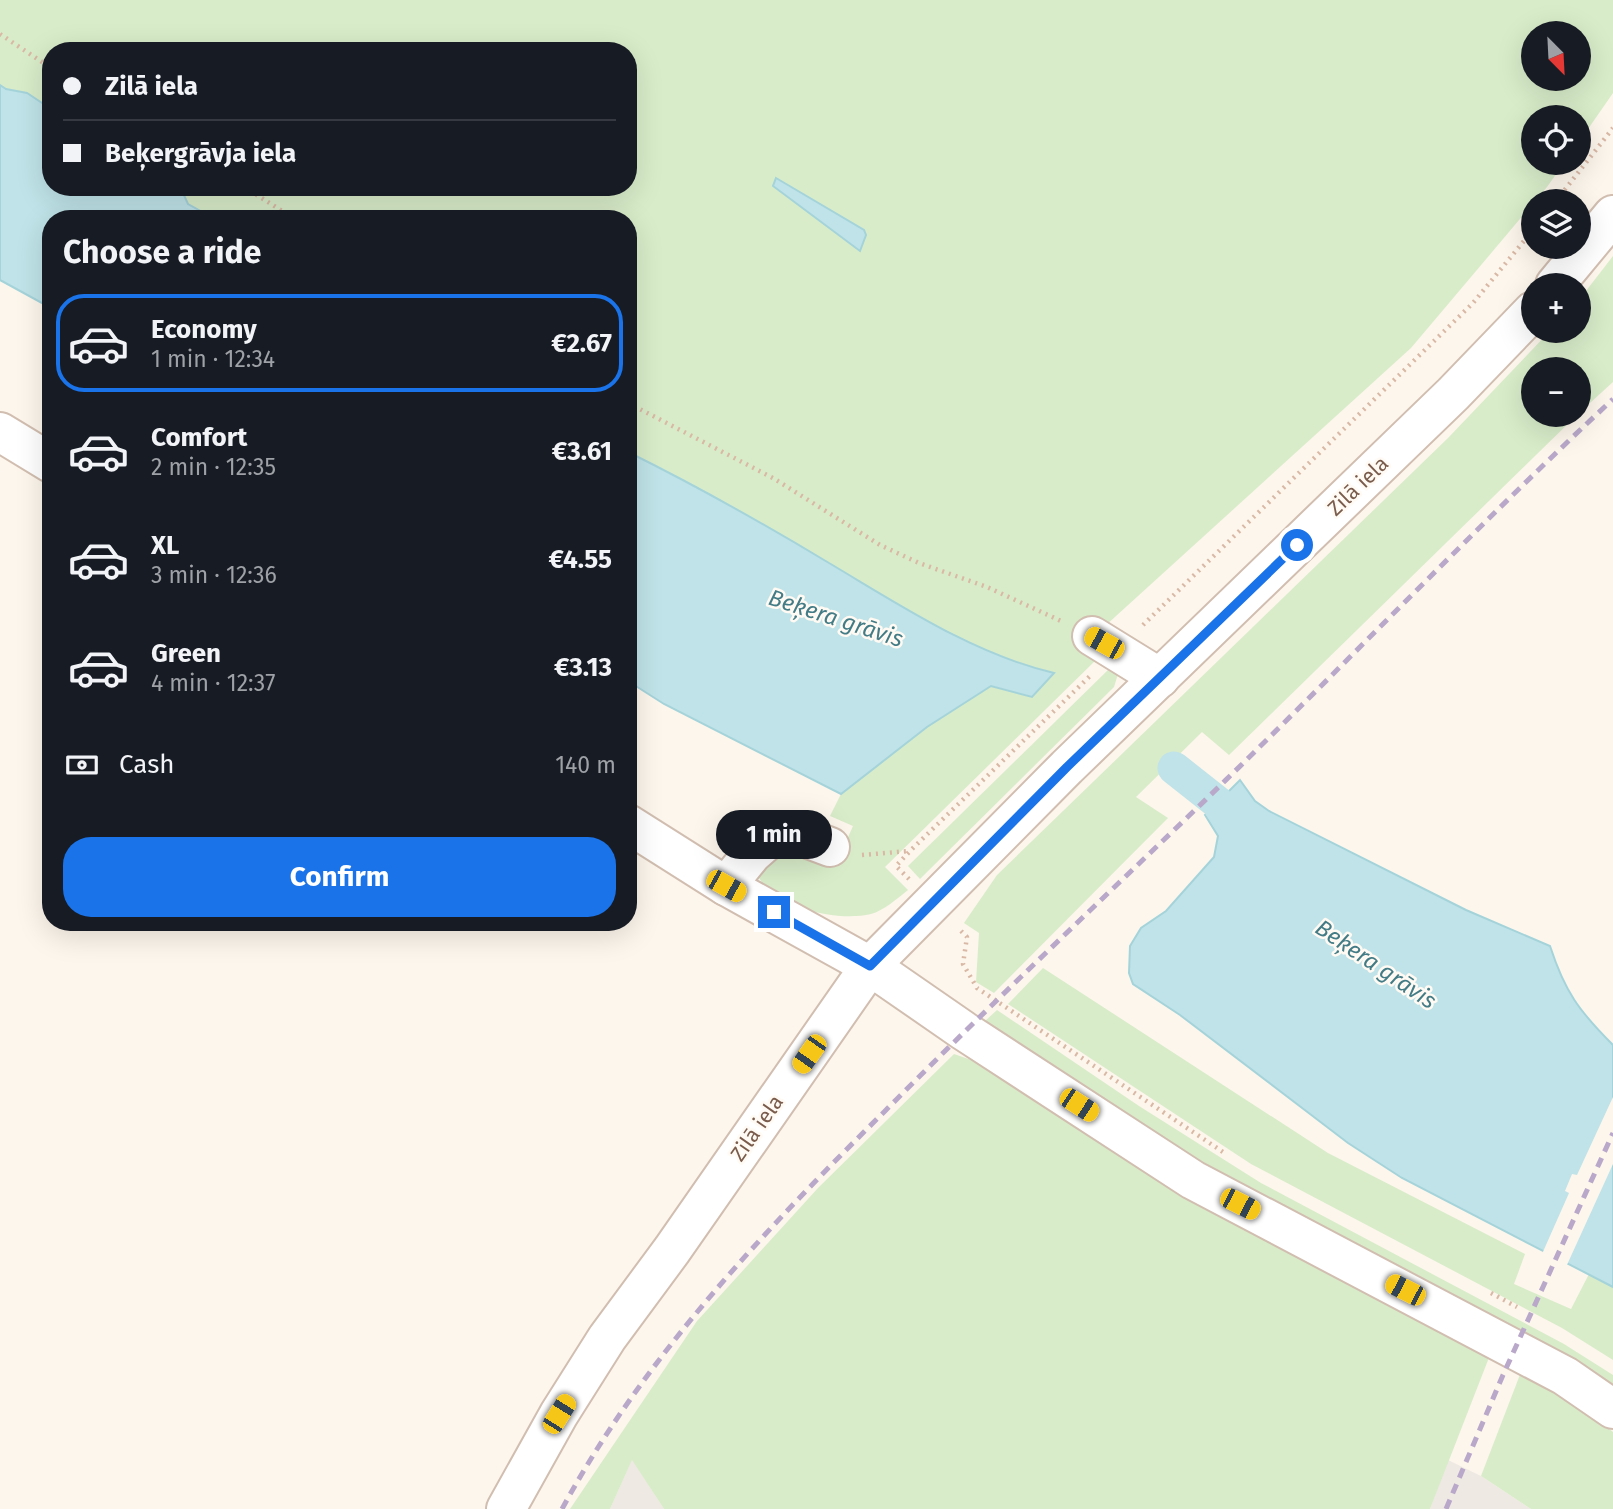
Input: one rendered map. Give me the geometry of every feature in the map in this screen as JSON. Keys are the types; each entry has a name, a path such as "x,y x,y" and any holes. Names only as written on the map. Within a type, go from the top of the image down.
{"street":[{"path":"1565,273 1613,215"},
{"name":"Zilā iela","path":"506,1509 559,1414 607,1338 870,966 1067,767 1453,394 1521,323"},
{"path":"0,432 42,458"},
{"path":"1104,643 1160,678"},
{"path":"637,830 726,886 870,966 964,1031 1193,1180 1565,1376 1613,1409"},
{"path":"726,886 752,853 776,833 798,835 830,847"}],"path":[{"path":"0,34 42,62"},
{"path":"1565,189 1613,128"},
{"path":"258,196 281,210"},
{"path":"913,883 896,866 1104,643 1473,303 1521,245"},
{"path":"637,408 773,478 880,545 919,563 987,587 1104,643"},
{"path":"830,847 846,855 877,856 910,851"},
{"path":"961,931 967,937 963,964 976,988 1228,1155"},
{"path":"1482,1289 1517,1308"}],"shaded area":[{"path":"632,1459 664,1509 610,1509"},
{"path":"1448,1460 1481,1476 1531,1509 1430,1509"}],"green space":[{"path":"0,0 1613,0 1613,93 1591,125 1591,105 1521,105 1521,175 1556,175 1547,187 1521,189 1521,218 1411,348 1083,646 1098,658 885,867 908,890 880,910 857,916 808,910 778,897 758,876 761,863 787,848 838,860 853,826 830,816 841,794 927,727 991,686 1032,697 1053,673 994,654 937,627 755,519 637,457 637,210 198,210 187,204 184,196 637,196 637,42 42,42 42,103 27,93 6,89 0,85"},
{"path":"1613,256 1613,382 1591,402 1591,357 1525,357 1539,343 1591,343 1591,284"},
{"path":"1521,361 1521,427 1565,427 1229,755 1202,732 1136,797 1168,818 994,993 976,982 979,933 964,923 997,875 1448,438"},
{"path":"1111,667 1118,674 1114,687 920,879 908,866"},
{"path":"1043,968 1328,1153 1525,1254 1514,1284 1571,1309 1589,1274 1613,1287 1613,1360 1562,1328 1251,1164 1008,1004"},
{"path":"997,1010 1139,1106 1261,1183 1564,1344 1613,1375 1613,1389 1116,1114 984,1022"},
{"path":"954,1054 983,1064 1490,1355 1430,1509 664,1509 632,1460 610,1509 570,1509 697,1321 818,1188"},
{"path":"1521,1372 1582,1407 1613,1432 1613,1509 1531,1509 1481,1476"}],"water":[{"path":"0,85 6,89 27,93 42,103 42,196 184,196 188,204 199,210 42,210 42,303 0,280"},
{"path":"776,178 864,230 866,235 860,251 773,186"},
{"path":"637,457 755,520 938,627 995,654 1054,673 1032,697 991,686 927,727 841,794 664,704 637,687"},
{"path":"1240,780 1255,801 1269,811 1466,910 1550,946 1561,976 1574,1000 1613,1045 1613,1287 1402,1178 1348,1143 1180,1015 1133,984 1129,973 1130,946 1141,928 1166,911 1214,857 1218,836 1205,815"}],"pier":[{"path":"1613,1097 1613,1164 1566,1267 1542,1254 1569,1193 1565,1191 1572,1174 1577,1175"}],"waterway":[{"name":"Beķera grāvis","path":"1174,768 1217,802 1243,839"}],"railway":[{"path":"562,1509 594,1453 668,1348 751,1249 795,1202 957,1039 1229,777 1613,399"},
{"path":"1446,1509 1503,1375 1613,1133"}],"route":[{"path":"774,912 870,966 1067,767 1297,545"}]}
